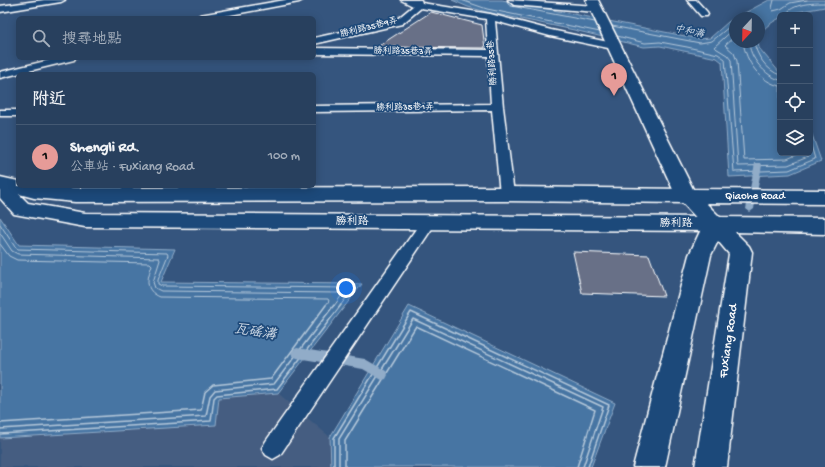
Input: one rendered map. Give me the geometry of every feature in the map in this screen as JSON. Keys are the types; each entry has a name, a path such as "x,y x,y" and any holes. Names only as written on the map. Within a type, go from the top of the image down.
{"street":[{"name":"Fuxiang Road","path":"594,4 686,196 716,224 741,252 711,467"},
{"name":"勝利路","path":"0,184 16,187"},
{"name":"勝利路","path":"0,184 21,209 84,220 716,224"},
{"name":"勝利路","path":"19,188 75,196 507,194 686,196"},
{"name":"Qiaohe Road","path":"686,196 825,198"},
{"path":"650,461 700,255 716,224 825,226"}],"lane":[{"path":"0,9 61,0"},
{"path":"211,16 299,0"},
{"path":"405,0 490,17 550,33 611,41"},
{"path":"512,0 514,2 594,4"},
{"path":"691,0 704,14"},
{"name":"勝利路35巷9弄","path":"316,41 399,22 418,2"},
{"name":"勝利路35巷","path":"490,17 497,107 507,194"},
{"name":"勝利路35巷3弄","path":"316,51 493,53"},
{"path":"0,75 62,60"},
{"name":"勝利路35巷1弄","path":"316,109 497,107"},
{"path":"0,113 16,113"},
{"path":"273,448 428,223"}],"shaded area":[{"path":"278,393 330,437 331,467 0,467 0,438 215,425 218,398"}],"water":[{"path":"452,0 502,0 700,39 710,38 729,21 729,48 759,48 777,69 777,156 813,156 813,138 821,161 790,174 729,177 722,62 717,58 660,46 644,47 468,7"},
{"path":"769,0 825,0 825,7 797,12 777,12 777,20 765,28 765,12 746,12"},
{"path":"0,217 19,245 175,249 161,282 362,284 278,393 219,398 216,425 0,438"},
{"path":"409,306 615,403 591,467 331,467 330,437"}],"building":[{"path":"431,12 482,25 485,48 377,47"},
{"path":"573,252 649,255 664,296 582,293"}],"waterway":[{"name":"中和溝","path":"750,209 758,165"},
{"name":"瓦磘溝","path":"297,353 365,364 382,375"}],"place":[{"name":"Shengli Rd.","path":"614,96"}]}
